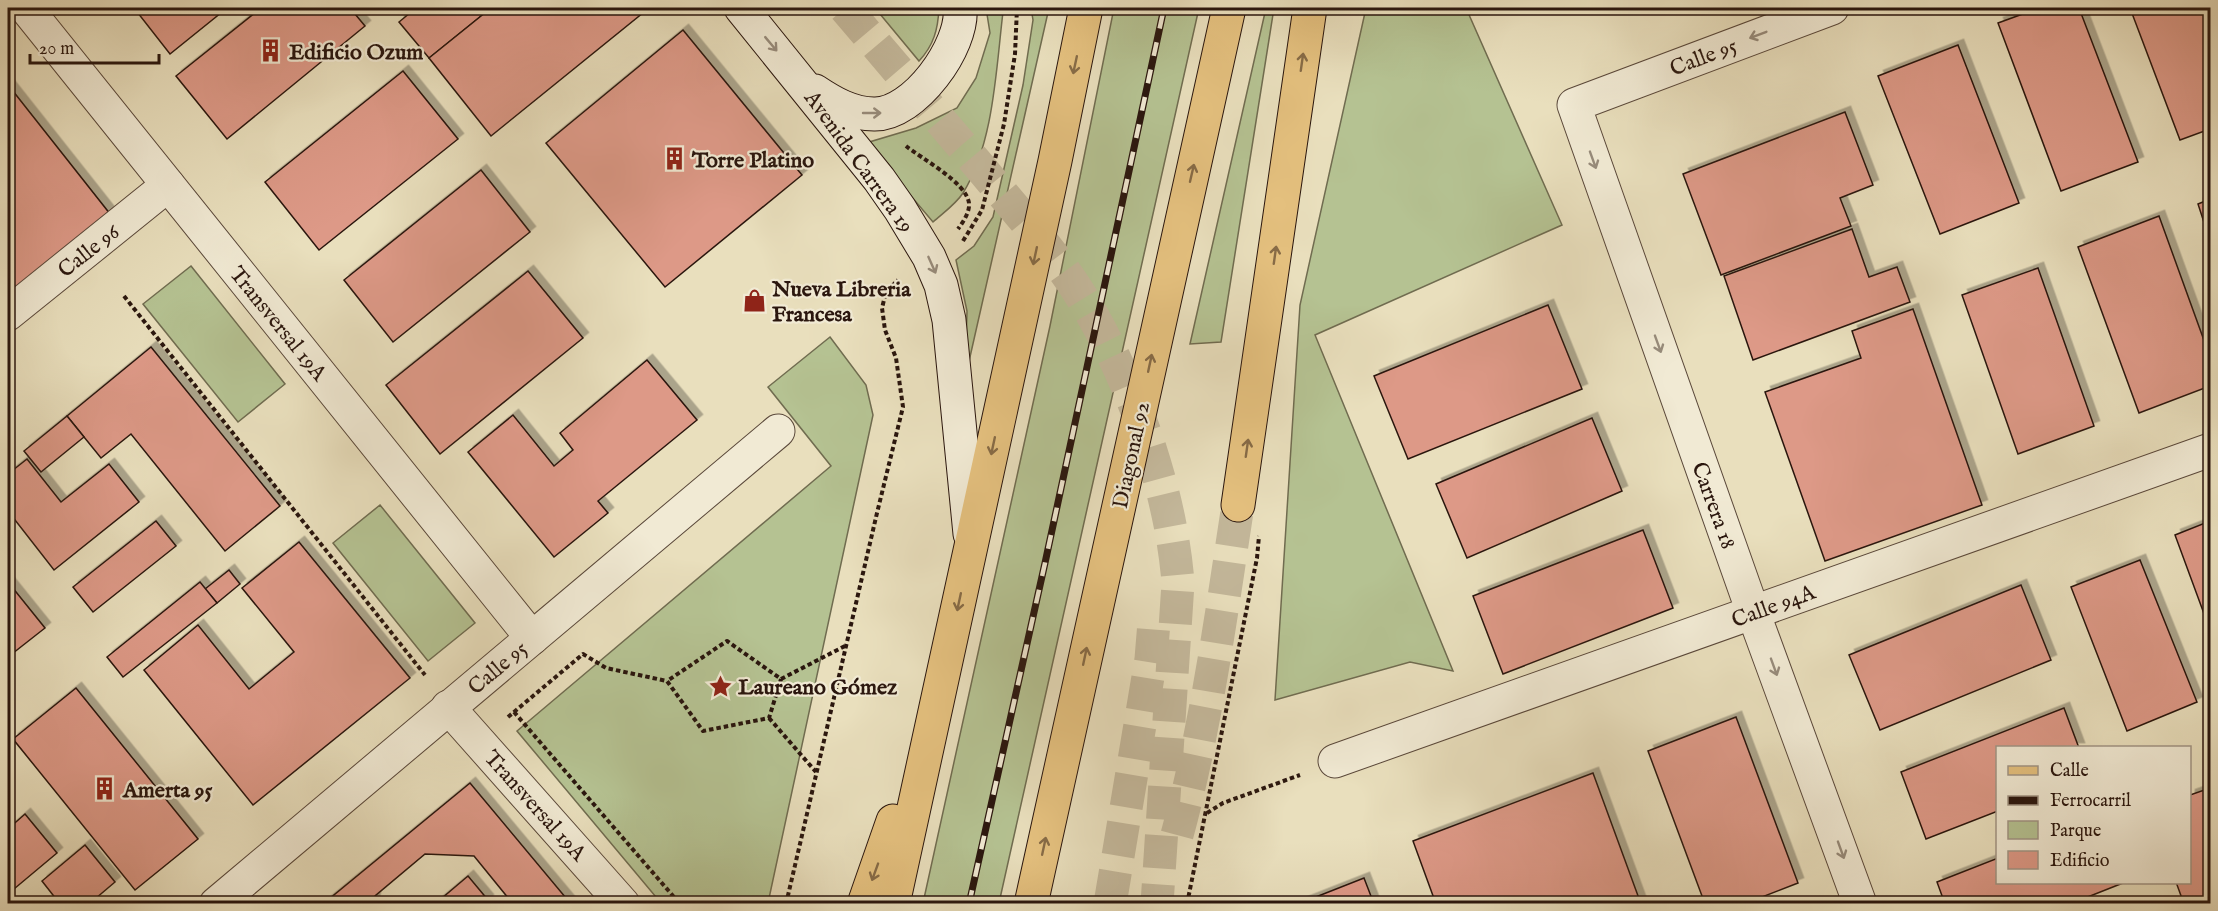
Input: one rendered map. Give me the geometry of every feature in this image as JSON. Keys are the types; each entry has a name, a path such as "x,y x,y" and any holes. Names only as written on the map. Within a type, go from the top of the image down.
{"main road":[{"path":"893,903 1055,161 1086,8"},
{"name":"Diagonal 92","path":"1031,903 1229,8"},
{"path":"1239,506 1310,8"},
{"path":"864,903 938,698"}],"street":[{"name":"Transversal 19A","path":"26,8 532,638"},
{"name":"Avenida Carrera 19","path":"741,8 879,179 900,209 928,257 940,285 949,320 971,545"},
{"path":"801,81 850,111 876,115 900,106 931,81 952,50 961,18 960,8"},
{"name":"Calle 95","path":"1574,105 1832,8"},
{"name":"Carrera 18","path":"1574,105 1860,903"},
{"name":"Calle 96","path":"8,314 168,185"},
{"name":"Calle 95","path":"216,903 778,430"},
{"name":"Calle 94A","path":"1335,761 2211,450"},
{"name":"Transversal 19A","path":"448,708 623,903"}],"path":[{"path":"928,257 948,255 964,240 982,210 1004,124 1015,54 1017,8"},
{"path":"786,903 903,407 896,358 885,330 882,308 886,292 901,276 945,244 965,219 969,204"},
{"path":"124,296 428,678"},
{"path":"667,681 727,641 781,680"},
{"path":"770,718 781,680 845,646"},
{"path":"478,741 583,654 606,668 667,681 703,730 770,718"},
{"path":"514,711 680,903"},
{"path":"770,718 816,772"},
{"path":"1206,813 1223,803 1335,761"}],"green space":[{"path":"875,8 939,8 934,36 919,61"},
{"path":"986,8 1002,8 1003,12 987,129 981,152 963,193 933,222 866,143 916,128 957,108 976,78 990,33"},
{"path":"1031,8 1049,8 965,379 967,311 956,260 974,246 993,217 1023,85 1033,20"},
{"path":"1114,8 1199,8 999,903 923,903 1050,326"},
{"path":"1266,8 1274,8 1221,342 1190,344"},
{"path":"1366,8 1466,8 1562,225 1315,335 1453,671 1410,662 1275,700 1300,305"},
{"path":"191,266 285,384 238,422 143,304"},
{"path":"830,337 866,385 873,415 768,903 661,903 517,731 831,466 768,387"},
{"path":"380,505 475,623 428,661 333,543"}],"building":[{"path":"134,8 227,8 170,54"},
{"name":"Edificio Ozum","path":"261,8 350,8 365,26 227,139 176,76"},
{"path":"416,8 491,8 429,58 399,22"},
{"path":"491,8 649,8 491,136 429,58"},
{"path":"2039,8 2079,8 2138,162 2061,191 1998,23"},
{"path":"2130,8 2210,8 2210,129 2180,140"},
{"name":"Torre Platino","path":"683,30 802,175 665,287 546,143"},
{"path":"1958,45 2019,203 1940,234 1878,76"},
{"path":"403,71 458,139 319,250 265,182"},
{"path":"9,86 118,224 8,313 8,88"},
{"path":"1845,112 1873,185 1840,198 1851,226 1721,275 1683,174"},
{"path":"481,170 530,232 393,342 344,280"},
{"path":"2210,199 2210,241 2198,204"},
{"path":"2159,216 2210,357 2210,386 2139,413 2078,247"},
{"path":"1852,229 1869,277 1897,267 1910,302 1753,360 1724,276"},
{"path":"2038,268 2094,426 2018,454 1962,295"},
{"path":"528,271 583,338 440,454 386,385"},
{"path":"1548,305 1582,389 1408,459 1374,376"},
{"path":"1913,309 1982,505 1825,561 1765,392 1861,358 1852,331"},
{"path":"151,347 280,506 225,551 131,434 101,458 67,416"},
{"path":"647,360 697,420 598,501 608,513 554,557 468,452 513,415 554,466 573,450 560,433"},
{"path":"67,416 84,437 41,472 24,451"},
{"path":"1592,418 1622,491 1467,558 1436,484"},
{"path":"27,459 61,502 109,464 139,502 54,570 8,511 8,474"},
{"path":"156,521 176,546 93,612 73,587"},
{"path":"2210,521 2210,630 2175,535"},
{"path":"1643,530 1673,608 1503,674 1473,596"},
{"path":"299,542 410,678 253,805 144,670 198,625 249,689 294,652 242,588"},
{"path":"2140,560 2197,702 2127,731 2071,587"},
{"path":"229,570 240,584 217,603 205,589"},
{"path":"8,582 45,628 8,657"},
{"path":"200,582 217,603 123,677 107,657"},
{"path":"2021,585 2051,660 1880,730 1849,655"},
{"name":"Amerta 95","path":"76,688 198,839 135,890 13,739"},
{"path":"2064,708 2078,746 1996,746 1996,812 1926,839 1901,772"},
{"path":"1736,717 1798,883 1744,904 1705,904 1648,751"},
{"path":"1593,773 1641,904 1436,904 1413,841"},
{"path":"470,783 571,904 513,904 474,856 425,854 375,896 374,904 323,904"},
{"path":"2210,788 2210,904 2184,904 2177,884 2191,884 2191,795"},
{"path":"25,814 57,853 8,894 8,829"},
{"path":"85,845 115,882 89,904 60,904 42,881"},
{"path":"1996,859 1996,884 2120,884 2070,904 1945,904 1937,882"},
{"path":"468,876 488,900 484,904 435,904"},
{"path":"1364,878 1374,904 1298,904"}],"tunnel":[{"path":"845,8 1063,269 1112,352 1143,428 1166,507 1174,546 1178,583 1157,904"},
{"path":"1177,835 1205,713 1238,505"},
{"path":"1110,904 1151,659 1154,622"}],"railway":[{"path":"969,904 1164,8"}],"place":[{"name":"Edificio Ozum","path":"271,51"},
{"name":"Torre Platino","path":"674,159"},
{"name":"Nueva Libreria Francesa","path":"754,301"},
{"name":"Laureano Gómez","path":"720,686"},
{"name":"Amerta 95","path":"105,789"}]}
